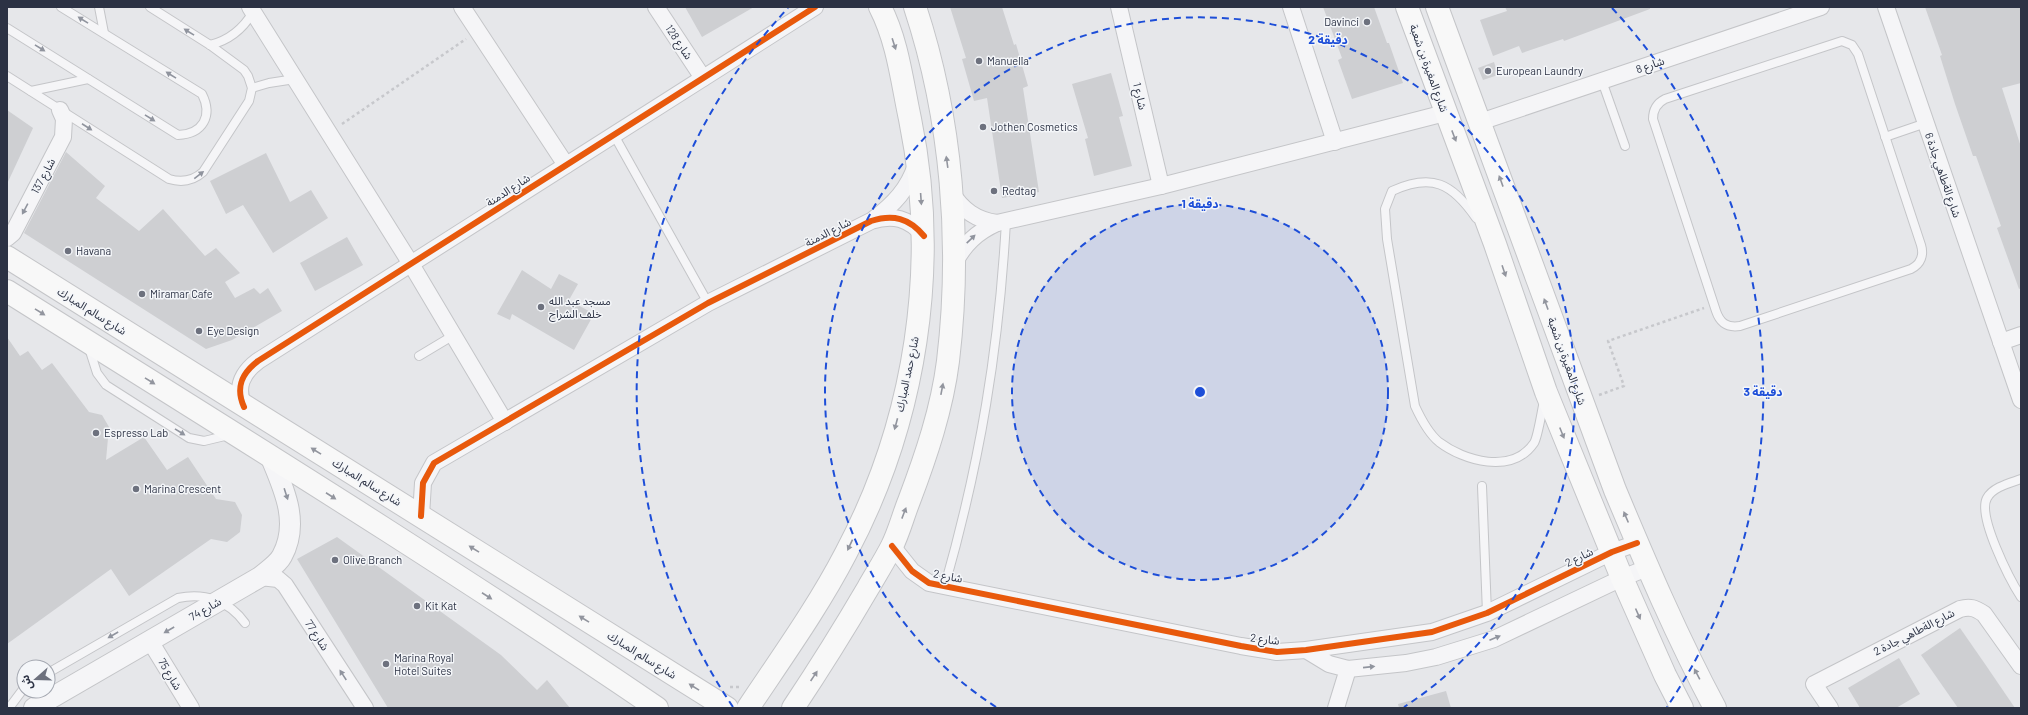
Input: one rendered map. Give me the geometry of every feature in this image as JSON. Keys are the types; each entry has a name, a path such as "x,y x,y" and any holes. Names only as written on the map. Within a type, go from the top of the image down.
{"main road":[{"name":"شارع حمد المبارك","path":"748,708 814,608 846,553 870,503 886,460 908,381 922,296 924,236 918,159 898,58 880,7"},
{"path":"793,708 838,640 892,546 923,463 938,412 948,362 953,265 951,192 942,122 931,64 915,7"},
{"name":"شارع المغيرة بن شعبة","path":"1407,7 1495,244 1546,392 1622,578 1665,675 1682,708"},
{"name":"شارع المغيرة بن شعبة","path":"1437,7 1615,490 1647,568 1695,671 1715,708"},
{"name":"شارع سالم المبارك","path":"7,257 244,407 727,708"},
{"path":"7,291 233,433 595,666 657,708"},
{"path":"595,666 612,662 619,653 620,641"}],"street":[{"path":"462,7 566,165"},
{"name":"شارع 128","path":"656,7 703,78"},
{"name":"شارع الدمنة","path":"244,407 240,392 240,385 246,371 251,366 815,7"},
{"name":"شارع 1","path":"1119,7 1161,186"},
{"path":"1291,7 1335,142"},
{"name":"شارع 8","path":"1480,122 1821,7"},
{"name":"شارع الةطاهي جادة 6","path":"1886,7 2021,400"},
{"path":"252,9 411,264 505,422"},
{"name":"شارع 137","path":"7,238 13,233 63,137 64,119 60,110"},
{"path":"953,265 966,244 975,235 1001,222 1161,186 1335,142 1445,112"},
{"name":"شارع الدمنة","path":"421,516 423,483 434,463 708,303 870,221 887,209 901,195 912,178 918,159"},
{"path":"951,192 967,211 981,219 1001,222"},
{"name":"شارع الدمنة","path":"870,221 882,218 900,218 916,227 924,236"},
{"path":"2001,342 2021,335"},
{"name":"شارع 74","path":"34,708 260,577 282,557 291,530 288,501 271,458"},
{"name":"شارع 2","path":"892,546 912,571 929,583 1277,652 1306,650 1432,632 1487,613 1612,552 1637,543"},
{"path":"1306,650 1329,664 1348,669 1406,663 1465,649 1494,639 1622,578 1647,568"},
{"name":"شارع 77","path":"260,577 278,579 285,585 364,708"},
{"name":"شارع الةطاهي جادة 2","path":"1830,708 1814,684 1968,606 1977,608 1984,614 2021,666"},
{"name":"شارع 75","path":"150,641 190,708"},
{"path":"1336,708 1348,669"}],"lane":[{"path":"7,28 178,135 188,134 197,130 204,123 207,113 207,103 202,94 61,7"},
{"path":"99,7 104,34"},
{"path":"7,76 169,179 183,182 191,180 203,172 249,101 252,88 248,76 244,70 210,45 150,7"},
{"path":"210,45 236,33 248,20 252,9"},
{"path":"1842,41 1848,42 1856,49 1921,244 1923,254 1919,263 1911,268 1734,327 1720,321 1714,304 1653,118 1657,104 1665,99 1842,41"},
{"path":"31,91 88,79"},
{"path":"252,88 269,83 295,79"},
{"path":"1602,81 1625,146"},
{"path":"1885,137 1926,123"},
{"path":"614,135 708,303"},
{"path":"1495,244 1468,205 1448,187 1426,182 1405,186 1392,191 1385,209 1387,239 1415,406 1427,429 1438,441 1460,454 1478,461 1498,462 1520,455 1534,442 1546,392"},
{"path":"945,585 968,501 986,414 999,318 1001,222"},
{"path":"418,356 454,335"},
{"path":"2020,482 1991,493 1987,497 1984,508 1996,548 2021,597"},
{"path":"1482,486 1487,613"},
{"path":"56,668 178,598 197,596 219,601 234,610 245,623"},
{"path":"9,708 16,699"}],"path":[{"path":"329,133 478,31"},
{"path":"1582,401 1624,386 1608,341 1714,304"}],"building":[{"path":"685,7 754,7 702,37"},
{"path":"950,7 1002,7 1014,45 1016,44 1028,86 1023,88 1039,192 1002,198 987,98 974,101 962,59 966,58"},
{"path":"1323,7 1374,7 1403,83 1352,99 1338,60 1342,58"},
{"path":"1505,7 1650,7 1650,9 1564,41 1563,39 1522,53 1519,46 1493,56 1480,20 1507,11"},
{"path":"1925,7 2021,7 2021,83 2002,88 2021,147 2021,288 2019,289 1997,228 2001,226 1976,156 1973,156 1940,56 1942,55"},
{"name":"European Laundry","path":"1494,62 1498,75 1483,80 1478,68"},
{"path":"1111,73 1123,116 1119,117 1132,166 1094,176 1085,139 1088,138 1072,84"},
{"path":"7,110 33,128 7,184"},
{"path":"66,152 105,186 96,198 139,231 163,209 205,256 216,248 240,273 225,282 235,298 254,288 260,294 268,288 282,311 232,340 206,349 24,233"},
{"path":"266,153 290,202 311,190 328,218 273,253 243,205 226,214 210,181"},
{"path":"347,237 363,265 315,291 300,263"},
{"name":"مسجد عبد الله خلف الشراح","path":"522,270 551,289 559,274 578,284 569,300 594,314 574,350 512,314 510,320 497,314"},
{"name":"Marina Crescent","path":"7,337 20,356 28,351 42,370 52,363 89,412 102,415 109,427 106,460 144,437 167,470 188,457 216,499 235,502 242,515 240,532 227,542 211,539 129,596 111,569 7,644"},
{"path":"337,537 501,655 537,690 547,680 570,708 388,708 297,559"},
{"path":"1960,628 2015,708 1958,708 1921,655"},
{"path":"1899,658 1920,694 1896,708 1860,708 1848,688"},
{"path":"1446,691 1451,708 1399,708 1398,704"}],"cycle path":[{"path":"244,407 241,400 240,387 248,370 258,361 815,7"},
{"path":"421,516 423,483 434,463 708,303 871,221 886,218 900,219 912,225 924,236"},
{"path":"892,546 912,571 929,583 1277,652 1306,650 1432,632 1487,613 1612,552 1637,543"}],"place":[{"name":"Davinci","path":"1367,22"},
{"name":"Manuella","path":"979,61"},
{"name":"European Laundry","path":"1488,71"},
{"name":"Jothen Cosmetics","path":"983,127"},
{"name":"Redtag","path":"994,191"},
{"name":"Havana","path":"68,251"},
{"name":"Miramar Cafe","path":"142,294"},
{"name":"مسجد عبد الله خلف الشراح","path":"541,307"},
{"name":"Eye Design","path":"199,331"},
{"name":"Espresso Lab","path":"96,433"},
{"name":"Marina Crescent","path":"136,489"},
{"name":"Olive Branch","path":"335,560"},
{"name":"Kit Kat","path":"417,606"},
{"name":"Marina Royal Hotel Suites","path":"386,664"}]}
